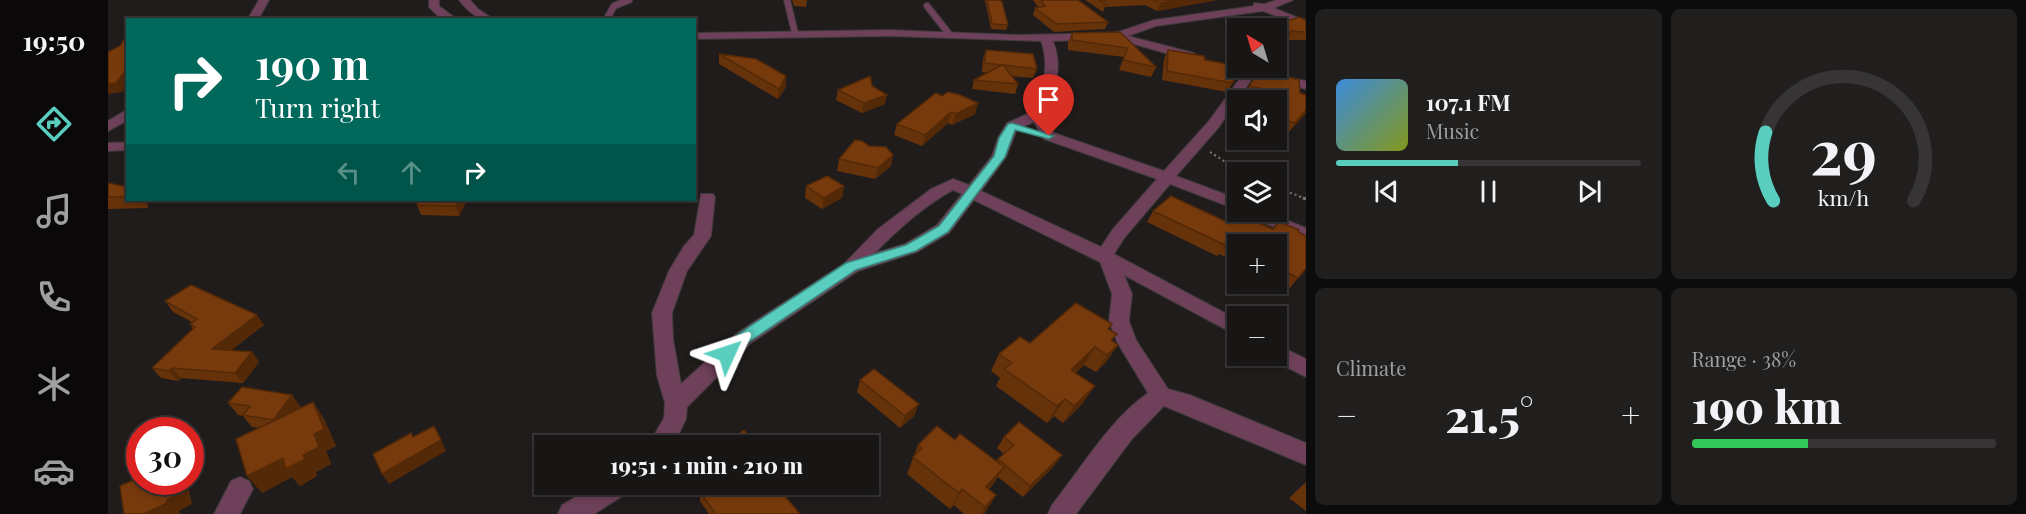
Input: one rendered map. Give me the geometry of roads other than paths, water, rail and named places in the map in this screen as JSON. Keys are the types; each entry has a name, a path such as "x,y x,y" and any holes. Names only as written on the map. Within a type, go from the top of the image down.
{"street":[{"path":"253,18 264,0"},
{"path":"434,0 434,8 448,18"},
{"path":"464,0 474,11 486,18"},
{"path":"1249,0 1262,8 1306,25"},
{"path":"1121,36 1154,23 1262,8 1288,0"},
{"path":"1107,22 1121,36"},
{"path":"696,36 795,33 1046,38 1121,36 1207,61"},
{"path":"851,267 911,248 943,229 999,157 1005,138 1012,126 1037,115 1048,96 1052,50 1046,38"},
{"path":"1106,257 1119,233 1214,124 1244,71 1306,85"},
{"path":"108,127 126,114"},
{"path":"1037,115 1049,136"},
{"path":"1012,126 1049,136 1227,201"},
{"path":"108,147 126,146"},
{"path":"676,403 744,338 851,267 884,233 937,192 953,184 1106,257 1227,323"},
{"path":"666,435 675,419 676,403 667,367 662,313 678,271 690,250 702,236 707,196"},
{"path":"1277,222 1306,234"},
{"path":"1106,257 1122,294 1119,321 1127,342 1161,396"},
{"path":"1287,358 1306,369"},
{"path":"1061,514 1125,431 1152,400 1161,396 1182,402 1306,454"},
{"path":"227,514 240,489"},
{"path":"571,514 602,495"}],"lane":[{"path":"607,18 617,3 629,0"},
{"path":"787,0 795,33"},
{"path":"927,6 950,35"}]}
